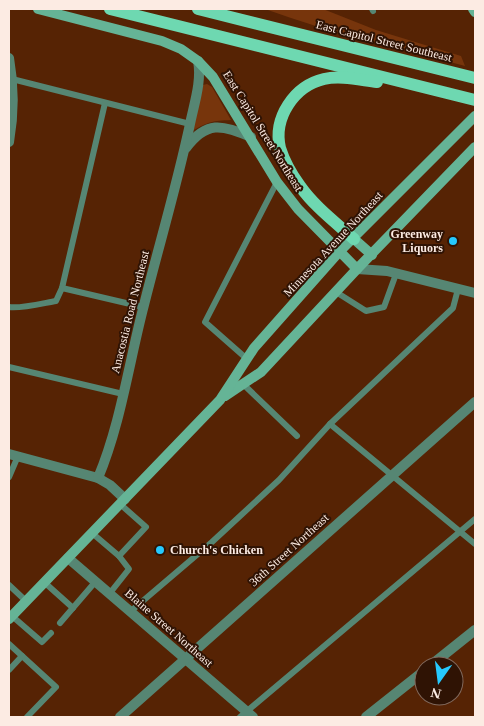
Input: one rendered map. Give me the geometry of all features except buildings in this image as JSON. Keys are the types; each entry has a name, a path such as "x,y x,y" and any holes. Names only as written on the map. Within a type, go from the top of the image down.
{"main road":[{"name":"East Capitol Street Northeast","path":"38,9 162,40 181,49 198,61 213,76 277,182 298,209 357,269"},
{"path":"110,9 475,100"},
{"name":"East Capitol Street Southeast","path":"198,9 475,78"},
{"path":"226,9 298,33"},
{"path":"372,255 308,196 299,185 280,148 279,129 288,104 302,89 313,82 326,78 399,84 459,96"},
{"name":"Minnesota Avenue Northeast","path":"10,618 220,400 254,348 339,252 475,116"},
{"name":"Minnesota Avenue Northeast","path":"220,400 261,372 475,147"}],"street":[{"path":"9,58 12,79 9,142"},
{"name":"Anacostia Road Northeast","path":"98,478 110,447 143,307 184,151 198,84 200,70 198,61"},
{"name":"Anacostia Road Northeast","path":"184,151 204,129 231,128 250,137"},
{"path":"372,255 392,272"},
{"path":"357,269 392,272 475,294"},
{"name":"36th Street Northeast","path":"120,717 475,402"},
{"path":"13,455 98,478 110,485 122,501"},
{"name":"Blaine Street Northeast","path":"68,558 186,659 246,715"},
{"path":"442,656 475,630"},
{"path":"366,717 414,679"}],"lane":[{"path":"12,79 190,124"},
{"path":"9,307 17,308 30,304 56,301 62,288 105,102"},
{"path":"247,359 205,322 277,182"},
{"path":"336,292 366,311 384,307 392,272"},
{"path":"62,288 143,307"},
{"path":"131,611 212,542 279,480 330,424 452,308 458,289"},
{"path":"9,367 123,394"},
{"path":"243,384 297,436"},
{"path":"330,424 475,544"},
{"path":"9,477 13,455"},
{"path":"119,556 146,527 122,501"},
{"path":"246,715 475,519"},
{"path":"92,533 119,556 129,569 110,593"},
{"path":"44,582 73,608"},
{"path":"60,623 96,582"},
{"path":"9,585 26,601"},
{"path":"10,618 42,642 52,632"},
{"path":"9,644 56,687 27,717"},
{"path":"9,670 22,656"}],"shaded area":[{"path":"265,9 323,9 376,30 461,56 465,66 339,33"},
{"path":"207,84 212,87 231,120 211,122 192,131 203,85"}],"place":[{"name":"Greenway Liquors","path":"453,241"},
{"name":"Church's Chicken","path":"160,550"}]}
